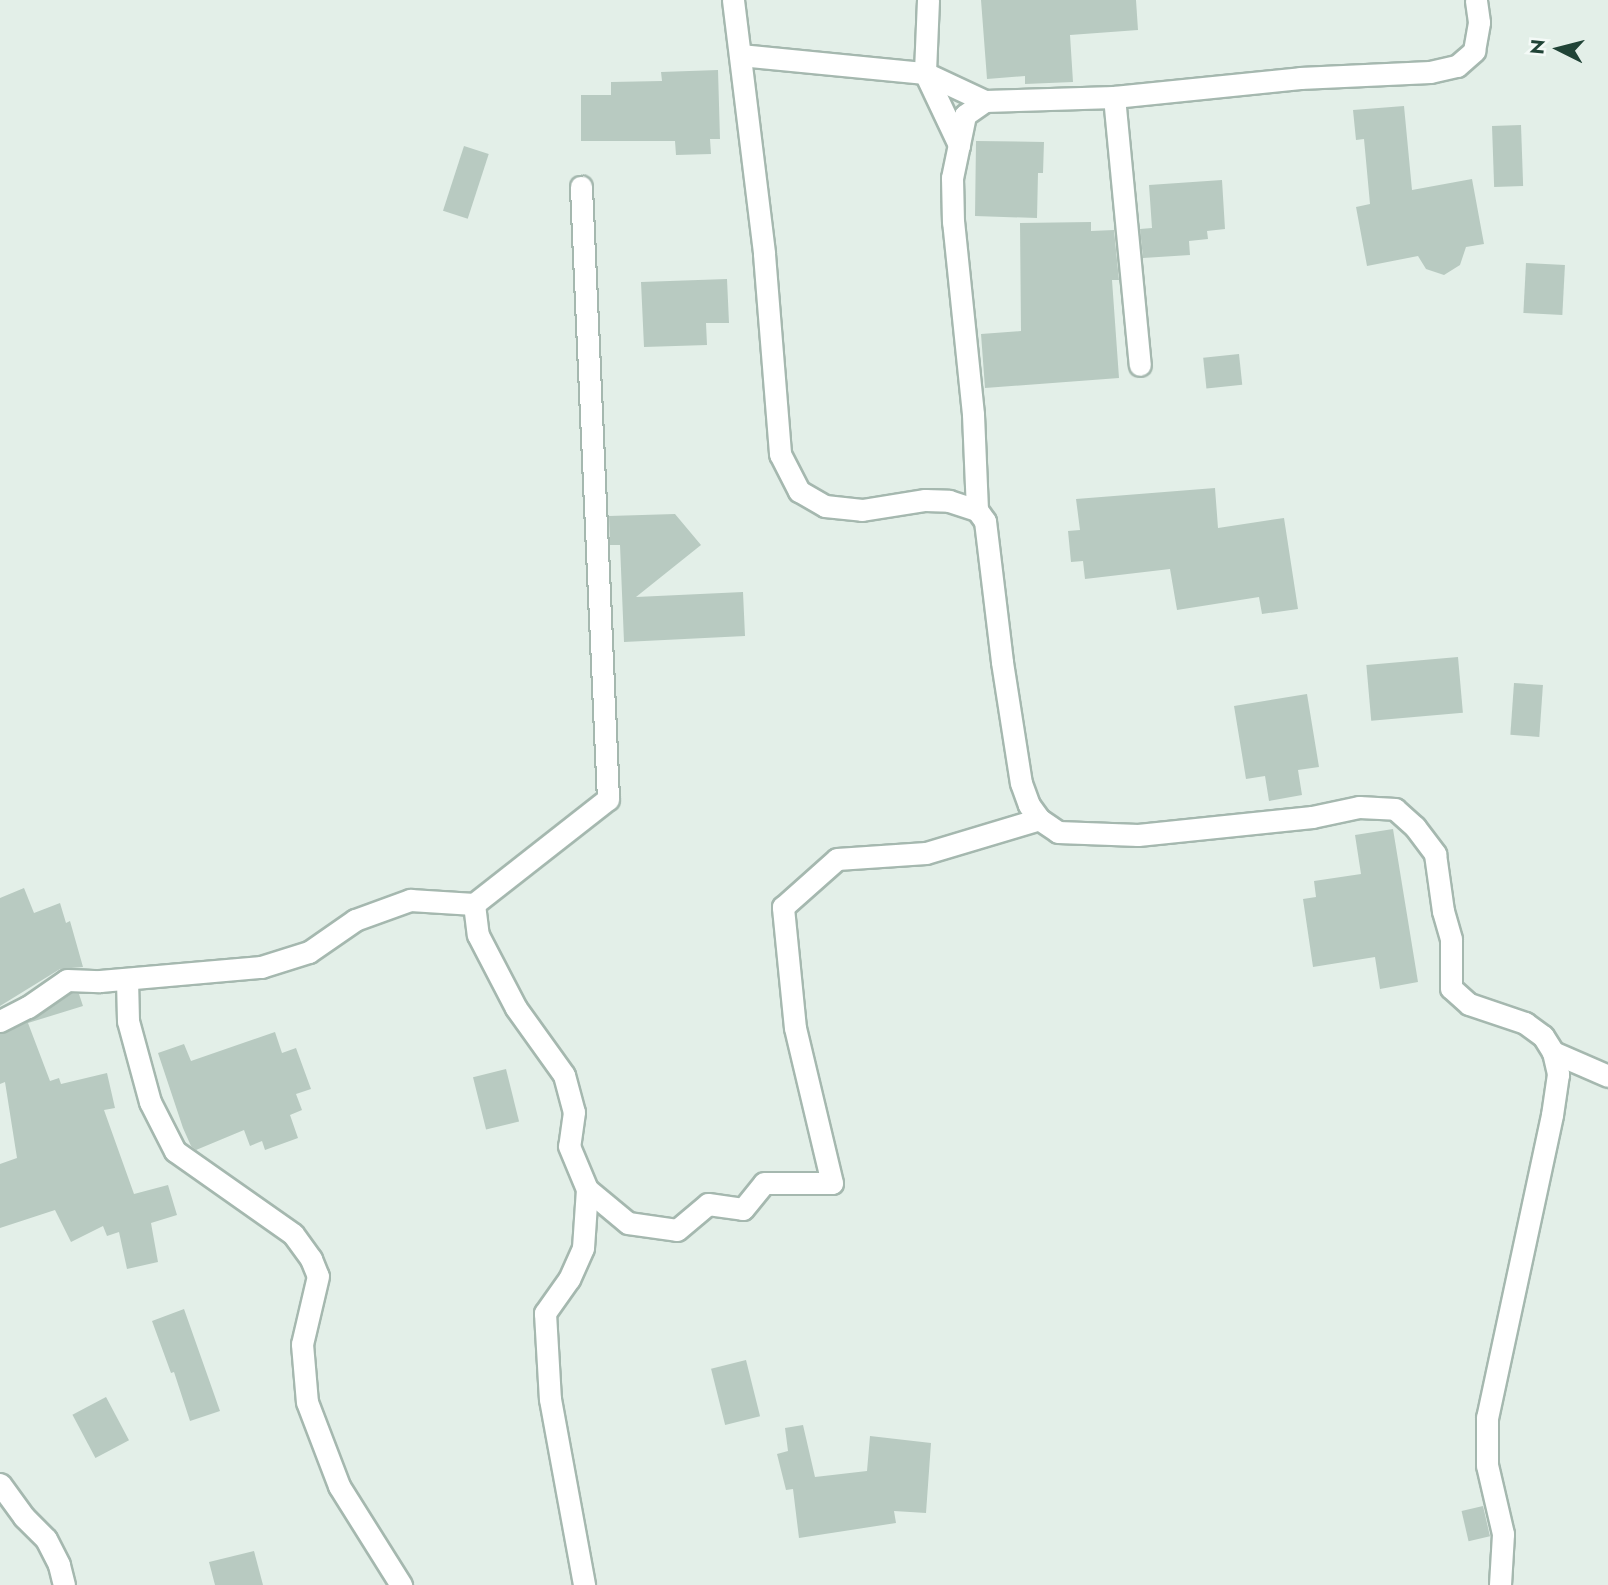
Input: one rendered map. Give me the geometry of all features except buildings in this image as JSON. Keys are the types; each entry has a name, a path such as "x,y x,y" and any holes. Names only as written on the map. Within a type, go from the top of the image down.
{"street":[{"path":"733,0 764,254 780,454 799,491 825,506 862,510 925,500 949,501 977,510"},
{"path":"928,0 925,73 959,145"},
{"path":"740,55 925,73 985,101 1114,97 1300,78 1430,72 1457,66 1474,51 1479,22 1476,0"},
{"path":"1114,97 1140,365"},
{"path":"985,101 965,115 952,178 953,222 973,414 977,510 985,521 1002,662 1021,783 1029,805 1039,819 1058,832 1138,835 1312,817 1359,807 1395,809 1415,827 1435,854 1443,911 1451,939 1451,988 1469,1004 1525,1023 1543,1036 1553,1052 1558,1074 1552,1115 1487,1417 1487,1465 1503,1534 1500,1585"},
{"path":"0,1021 27,1007 67,979 127,979 261,967 309,952 355,920 410,900 474,904 608,800 581,187"},
{"path":"587,1189 628,1223 677,1230 708,1205 743,1209 764,1183 832,1183 794,1028 783,907 837,859 926,853 1039,819"},
{"path":"474,904 478,935 516,1008 564,1075 574,1112 569,1146 587,1189 583,1248 569,1279 545,1313 551,1399 584,1585"},
{"path":"127,979 128,1021 150,1102 175,1150 293,1234 311,1259 317,1276 303,1344 307,1402 339,1486 401,1585"},
{"path":"1553,1052 1608,1076"},
{"path":"0,1484 24,1517 46,1539 59,1565 64,1585"}]}
